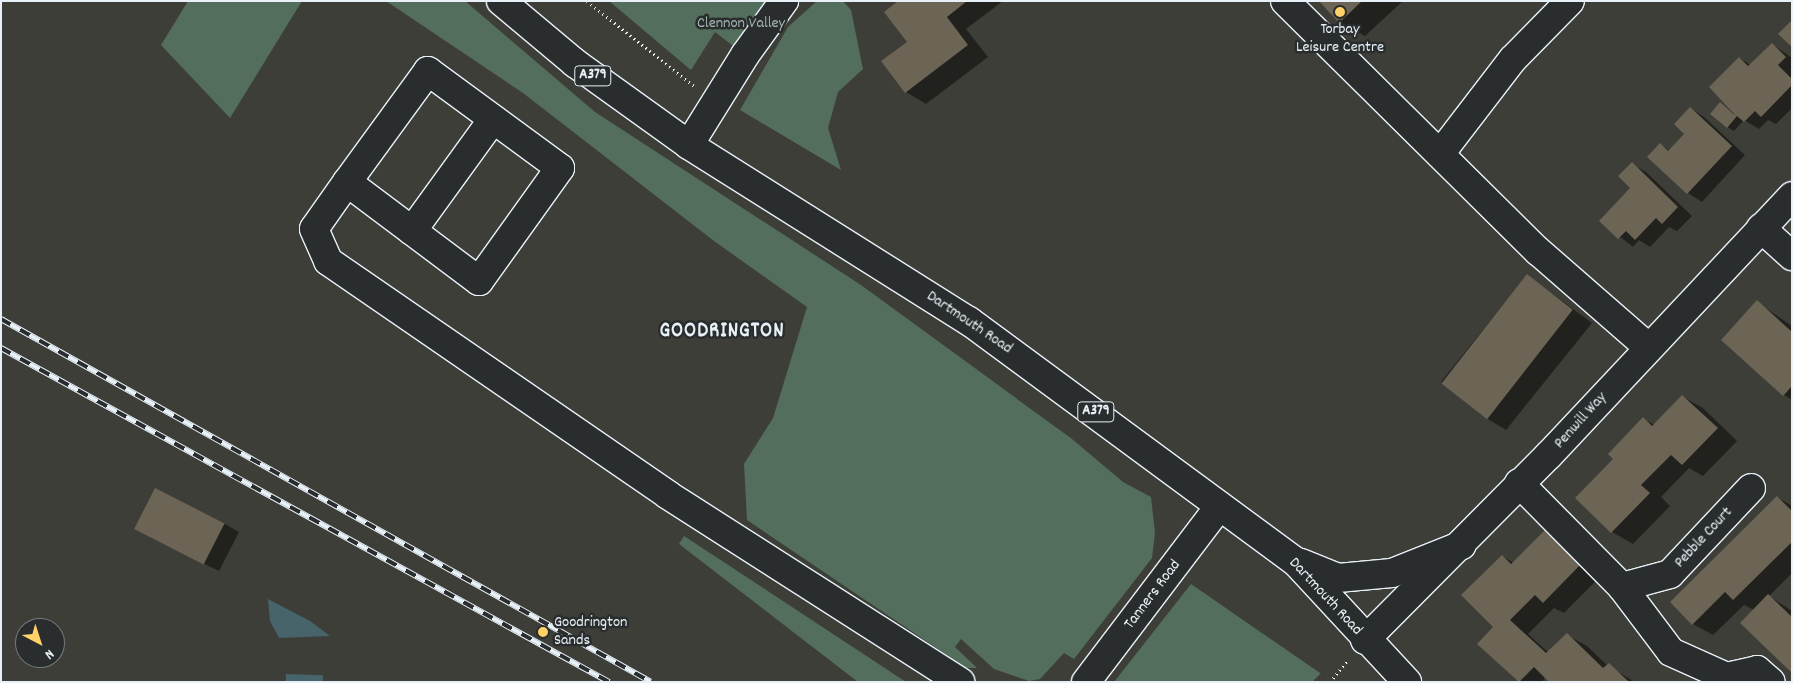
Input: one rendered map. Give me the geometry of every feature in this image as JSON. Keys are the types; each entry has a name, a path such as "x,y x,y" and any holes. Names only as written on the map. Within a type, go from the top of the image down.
{"street":[{"name":"Dartmouth Road","path":"501,1 575,63 689,145 969,321 1219,507 1295,561 1365,640 1407,682"},
{"path":"689,145 745,55 784,1"},
{"path":"1285,1 1538,252 1648,347"},
{"path":"1440,154 1513,59 1570,1"},
{"path":"347,182 478,281 560,168 428,71 347,182 314,229 328,261 668,495 960,682"},
{"path":"412,231 493,119"},
{"name":"Penwill Way","path":"1365,640 1462,545 1519,483 1550,455 1648,347 1792,196"},
{"path":"1761,228 1792,256"},
{"path":"1519,483 1622,587 1670,652 1727,677 1757,670 1770,682"},
{"name":"Pebble Court","path":"1622,587 1670,574 1751,488"},
{"name":"Tanners Road","path":"1086,682 1219,507"},
{"name":"A379","path":"1295,561 1338,578 1392,573 1462,545"}],"path":[{"path":"587,1 716,103"}],"green space":[{"path":"188,1 302,1 230,118 161,45"},
{"path":"386,1 465,1 595,112 861,285 1072,439 1123,482 1151,497 1155,533 1152,558 1074,659 1064,653 1040,679 1029,681 994,669 961,639 955,647 977,668 966,668 747,520 744,464 773,418 807,307 714,241 523,93"},
{"name":"Clennon Valley","path":"609,1 784,1 745,55 715,32 691,70"},
{"path":"817,1 843,1 851,10 863,69 838,92 828,128 841,170 740,110 788,27"},
{"path":"684,536 906,682 858,682 679,544"},
{"path":"1191,584 1321,673 1312,682 1114,682"}],"water":[{"path":"268,599 310,621 330,636 279,638 270,621"},
{"path":"286,674 323,675 323,682 286,682"}],"building":[{"path":"898,1 967,1 947,17 968,45 905,93 881,61 907,42 884,12"},
{"name":"Torbay Leisure Centre","path":"1319,1 1362,1 1339,23"},
{"path":"1792,20 1792,47 1778,34"},
{"path":"1772,43 1786,57 1778,65 1792,79 1792,85 1761,117 1755,111 1744,122 1737,116 1727,128 1710,114 1720,102 1736,116 1709,87 1739,57 1748,66"},
{"path":"1690,107 1732,146 1687,194 1647,157 1660,143 1668,151 1684,134 1674,124"},
{"path":"1632,162 1678,207 1662,224 1656,218 1635,240 1626,231 1618,239 1599,221 1630,188 1618,176"},
{"path":"1527,274 1573,310 1487,419 1441,384"},
{"path":"1757,300 1792,332 1792,386 1783,396 1721,340"},
{"path":"1682,395 1718,428 1682,465 1671,455 1641,485 1650,493 1611,533 1575,498 1613,459 1608,454 1643,417 1652,426"},
{"path":"155,488 224,523 204,564 134,529"},
{"path":"1777,496 1792,511 1792,542 1733,600 1725,592 1692,625 1670,602"},
{"path":"1546,529 1581,564 1543,603 1535,595 1510,620 1546,653 1567,633 1603,668 1609,663 1629,682 1549,682 1534,667 1519,682 1477,644 1493,627 1461,595 1502,555 1511,564"},
{"path":"1768,594 1792,617 1792,673 1740,623"}],"railway":[{"path":"1,319 651,682"},
{"path":"1,348 609,682"}],"place":[{"name":"Torbay Leisure Centre","path":"1340,12"},
{"name":"Goodrington Sands","path":"543,632"}],"district":[{"name":"GOODRINGTON","path":"722,332"}]}
